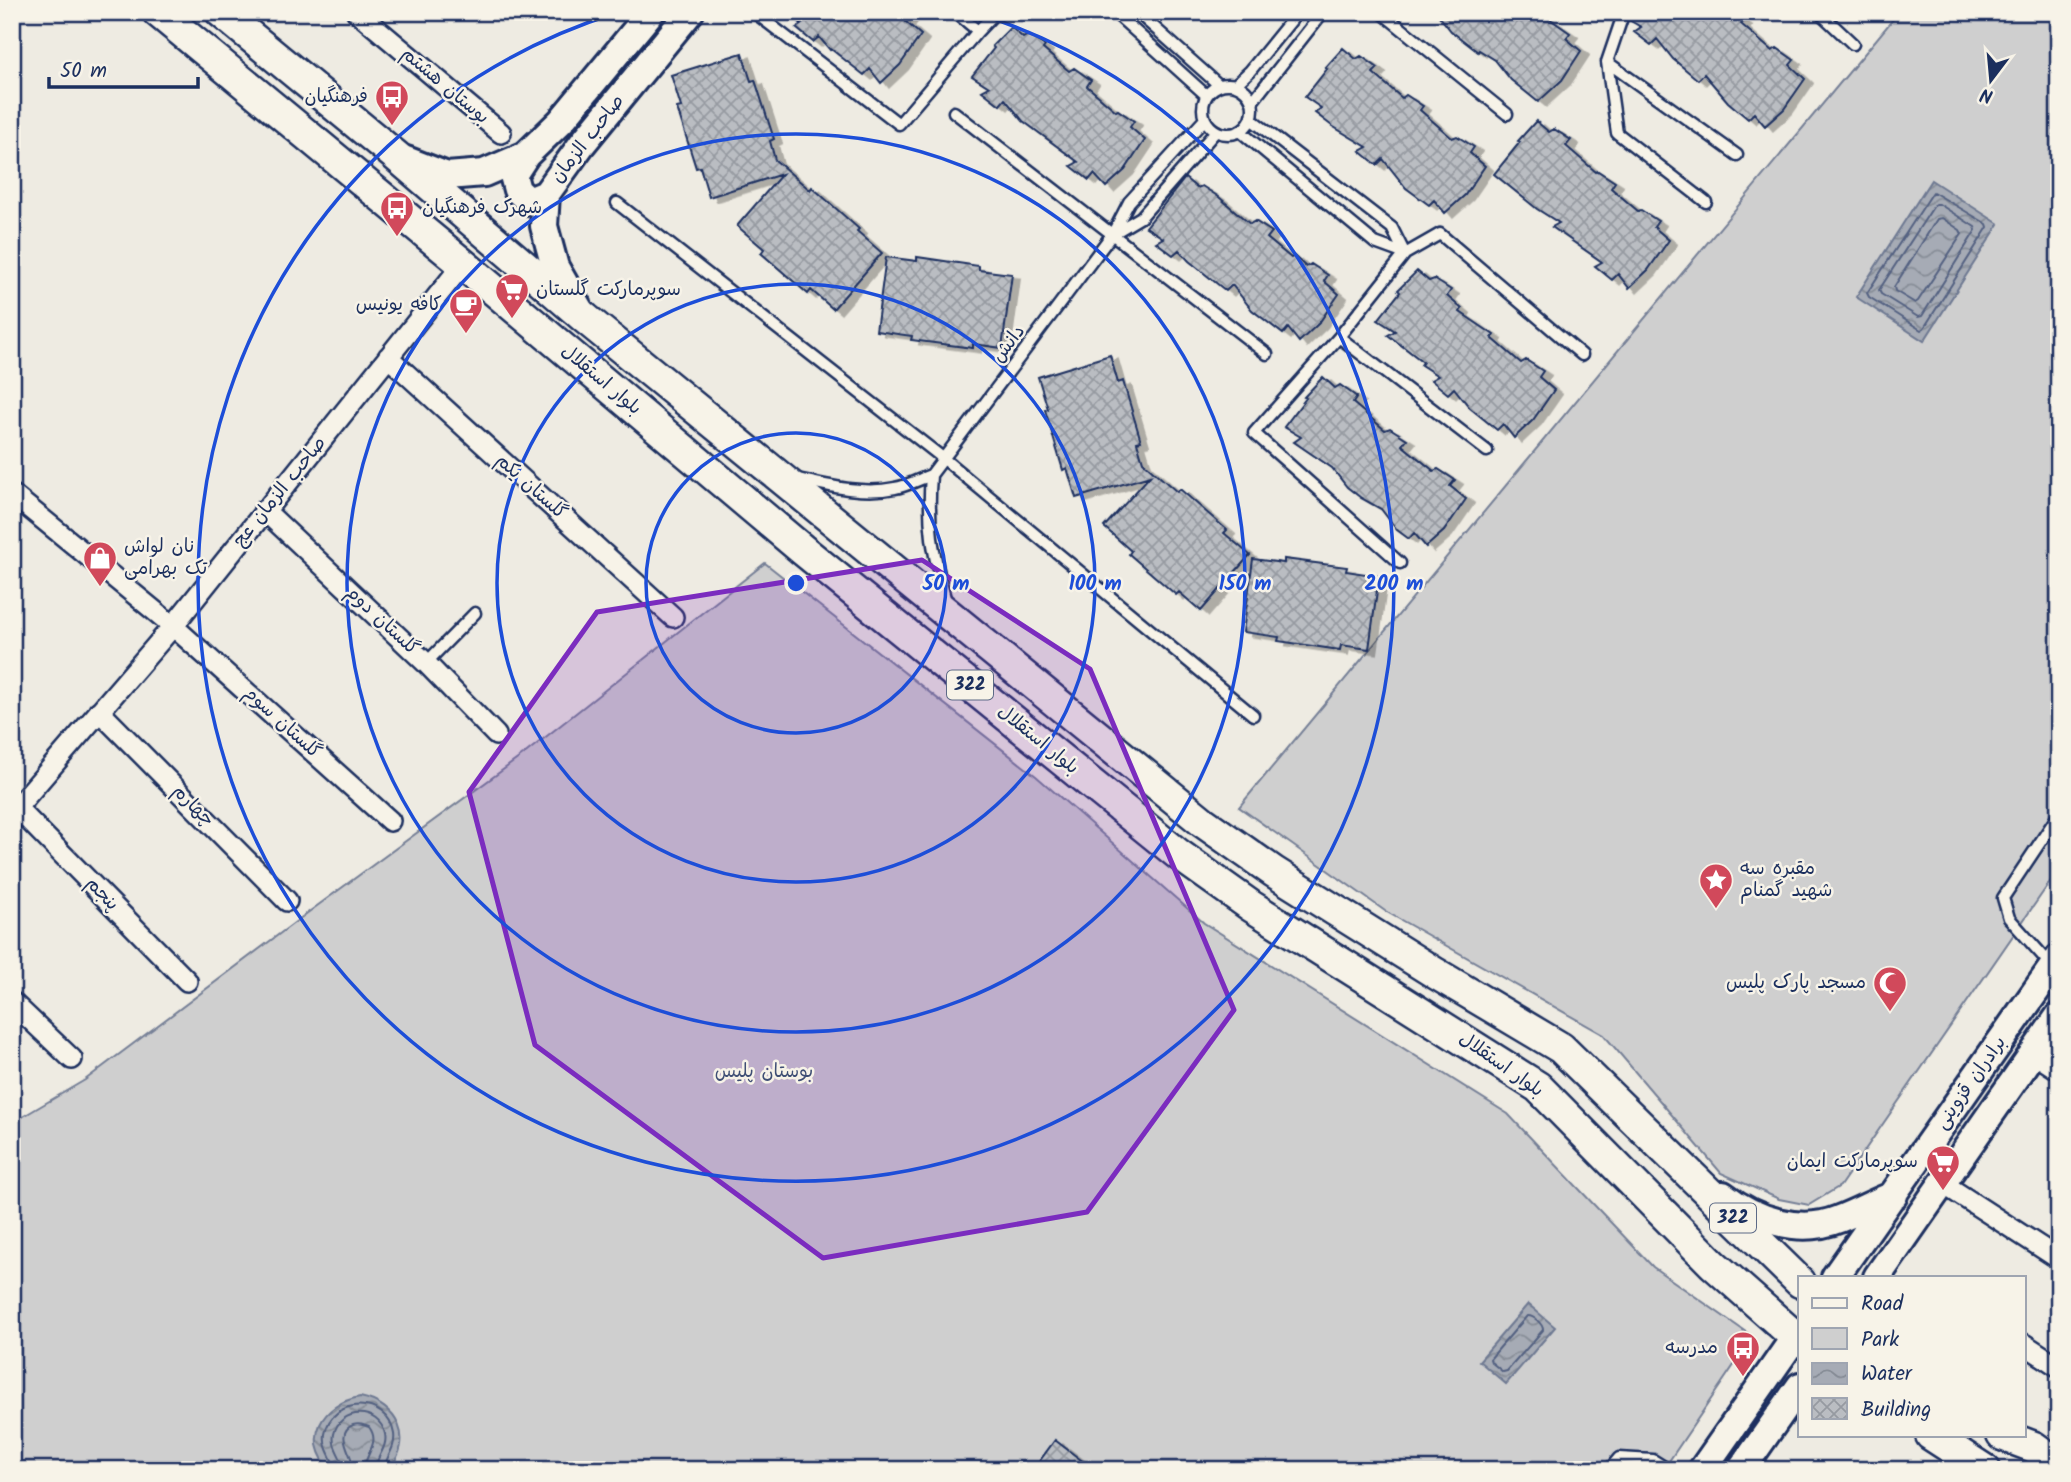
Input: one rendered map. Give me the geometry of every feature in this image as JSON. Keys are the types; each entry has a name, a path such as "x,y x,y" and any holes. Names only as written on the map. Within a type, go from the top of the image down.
{"main road":[{"name":"بلوار استقلال","path":"158,12 804,551 1178,854 1251,906 1538,1087 1713,1264 1798,1335"},
{"name":"بلوار استقلال","path":"221,12 396,156 586,319 1192,814 1240,849 1435,973 1561,1048 1798,1280"},
{"name":"صاحب الزمان","path":"396,156 447,176 484,173 526,155 561,121 650,12"},
{"name":"صاحب الزمان","path":"586,319 555,268 544,226 546,194 582,144 690,12"},
{"path":"526,155 513,175 517,190 529,201 546,194"},
{"name":"برادران قزوینی","path":"1836,1276 2056,962"},
{"path":"1878,1276 2058,1020"},
{"path":"1668,1153 1743,1210 1777,1223 1809,1225 1838,1220 1894,1195"},
{"path":"1702,1470 1798,1335"},
{"path":"1741,1470 1798,1389"},
{"path":"1918,1436 1958,1470"},
{"path":"1933,1436 1985,1470"},
{"path":"1988,1436 2035,1470"},
{"path":"2004,1436 2034,1447 2059,1465"}],"street":[{"name":"بوستان هشتم","path":"357,12 501,133"},
{"name":"صاحب الزمان عج","path":"14,808 173,626 463,264"},
{"name":"گلستان یکم","path":"388,357 673,617"},
{"name":"گلستان سوم","path":"12,494 173,626 390,821"},
{"name":"گلستان دوم","path":"264,510 426,663 496,735"},
{"name":"چهارم","path":"99,710 287,901"},
{"name":"پنجم","path":"14,808 187,981"},
{"path":"12,1002 72,1059"},
{"path":"2033,1053 2059,1070"},
{"path":"1942,1183 2059,1259"},
{"path":"2025,1345 2059,1367"}],"lane":[{"path":"754,12 899,124 996,12"},
{"path":"955,12 978,31"},
{"path":"1114,12 1206,95"},
{"path":"1137,12 1219,85"},
{"path":"1235,85 1250,71 1298,12"},
{"path":"1252,102 1242,88 1219,85 1206,95 1203,111 1205,119 1216,131 1224,134 1240,131 1251,119 1252,102 1323,12"},
{"path":"1381,12 1507,114"},
{"path":"1623,12 1607,62 1617,133 1706,202"},
{"path":"1819,12 1853,44"},
{"path":"1607,62 1737,155"},
{"path":"954,112 1267,354"},
{"name":"دانش","path":"931,475 1113,233 1129,202 1205,119"},
{"path":"1251,119 1392,228 1405,254"},
{"name":"دانش","path":"1113,233 1141,217 1216,131"},
{"path":"1240,131 1375,243 1405,254"},
{"path":"617,204 944,459 1253,715"},
{"path":"1399,563 1254,433 1339,337 1405,254 1440,234 1582,355"},
{"path":"1339,337 1487,451"},
{"path":"776,474 833,487 871,491 897,488 931,475 928,507 932,549 950,616"},
{"path":"426,663 475,613"},
{"path":"2056,962 2008,918 2003,898 2059,814"},
{"path":"1609,1470 1619,1458 1653,1460 1670,1470"}],"highlighted area":[{"path":"922,560 1090,669 1234,1010 1087,1212 823,1258 535,1045 469,792 597,612"}],"green space":[{"path":"1899,12 2059,12 2059,869 1840,1186 1809,1205 1779,1199 1721,1173 1604,1035 1385,911 1239,807"},
{"name":"بوستان پلیس","path":"765,563 1036,776 1204,923 1508,1114 1653,1267 1753,1337 1663,1470 12,1470 12,1123 85,1080 523,755"}],"water":[{"path":"1931,180 1999,224 1924,341 1856,297"},
{"path":"1528,1304 1555,1327 1506,1384 1479,1361"},
{"path":"360,1397 384,1407 393,1415 401,1436 401,1447 388,1470 331,1470 318,1447 320,1424 335,1407"}],"building":[{"path":"784,12 913,12 906,22 921,35 900,65 881,83 870,69 864,75 830,50 819,37 813,42 796,28 802,24"},
{"path":"1436,12 1540,12 1570,33 1566,38 1581,51 1562,80 1538,102 1511,80 1495,60 1479,50 1478,52 1451,31"},
{"path":"1631,12 1731,12 1744,21 1741,24 1772,51 1777,48 1794,60 1790,65 1805,79 1784,109 1765,126 1754,113 1748,119 1728,102 1704,74 1698,80 1673,59 1657,39 1651,45 1634,32 1641,27 1629,20"},
{"path":"1011,27 1023,38 1028,35 1045,46 1043,49 1069,71 1074,68 1091,80 1087,86 1116,111 1134,121 1130,127 1145,140 1125,170 1106,187 1094,174 1089,180 1071,166 1078,162 1023,121 1005,99 1000,105 982,91 989,87 972,76 994,48 992,46"},
{"path":"1343,48 1356,59 1361,56 1378,68 1373,73 1402,98 1406,95 1423,106 1420,110 1452,138 1457,136 1474,147 1470,153 1485,166 1465,195 1445,213 1434,200 1429,205 1406,188 1383,159 1377,165 1360,151 1367,147 1315,113 1321,108 1305,97"},
{"path":"742,53 751,81 755,80 774,139 770,141 775,160 810,190 812,187 882,253 833,309 811,290 808,294 761,253 764,249 737,226 782,174 709,197 700,167 696,168 677,108 681,107 671,75"},
{"path":"1536,121 1549,132 1554,129 1571,140 1566,146 1596,172 1615,182 1611,188 1638,211 1641,210 1658,221 1654,227 1669,240 1648,270 1629,288 1618,274 1612,280 1595,266 1602,262 1552,227 1559,223 1494,174"},
{"path":"1185,178 1197,188 1202,186 1219,197 1250,224 1255,221 1272,232 1267,238 1291,258 1294,256 1306,267 1311,264 1328,275 1324,281 1339,294 1319,323 1299,342 1288,328 1283,334 1252,310 1232,285 1226,291 1179,250 1173,255 1156,242 1163,238 1146,227"},
{"path":"886,257 917,261 917,257 1012,274 1002,348 973,344 973,348 911,340 912,336 876,331"},
{"path":"1417,271 1429,281 1434,279 1451,290 1447,296 1462,309 1460,312 1494,335 1492,338 1521,363 1526,360 1543,371 1539,377 1554,390 1533,420 1514,438 1503,424 1497,430 1470,408 1454,388 1448,394 1431,380 1438,376 1421,365 1423,362 1388,335 1395,331 1378,320 1400,292 1398,290"},
{"path":"1110,355 1118,383 1123,381 1141,441 1137,442 1143,462 1177,492 1180,489 1227,530 1224,533 1250,555 1201,611 1179,592 1176,595 1129,554 1131,551 1104,527 1150,476 1076,498 1067,468 1063,470 1038,377"},
{"path":"1323,377 1335,388 1340,385 1357,397 1353,403 1385,430 1390,428 1407,439 1402,445 1434,471 1438,469 1455,480 1450,486 1466,499 1444,531 1426,547 1414,533 1409,539 1397,530 1381,509 1347,487 1332,468 1294,442 1301,437 1284,427 1306,398 1304,397"},
{"path":"1253,559 1284,563 1284,559 1347,567 1346,571 1379,576 1369,649 1341,645 1340,650 1278,641 1279,637 1243,632"},
{"path":"1055,1440 1094,1470 1033,1470"}],"place":[{"name":"فرهنگیان","path":"392,127"},
{"name":"شهرک فرهنگیان","path":"397,238"},
{"name":"سوپرمارکت گلستان","path":"512,320"},
{"name":"کافه یونیس","path":"466,335"},
{"name":"نان‌ لواش‌ تک‌ بهرامی","path":"100,588"},
{"name":"مقبره سه شهید گمنام","path":"1716,910"},
{"name":"مسجد پارک پلیس","path":"1890,1013"},
{"name":"سوپرمارکت ایمان","path":"1943,1192"},
{"name":"مدرسه","path":"1743,1378"}]}
